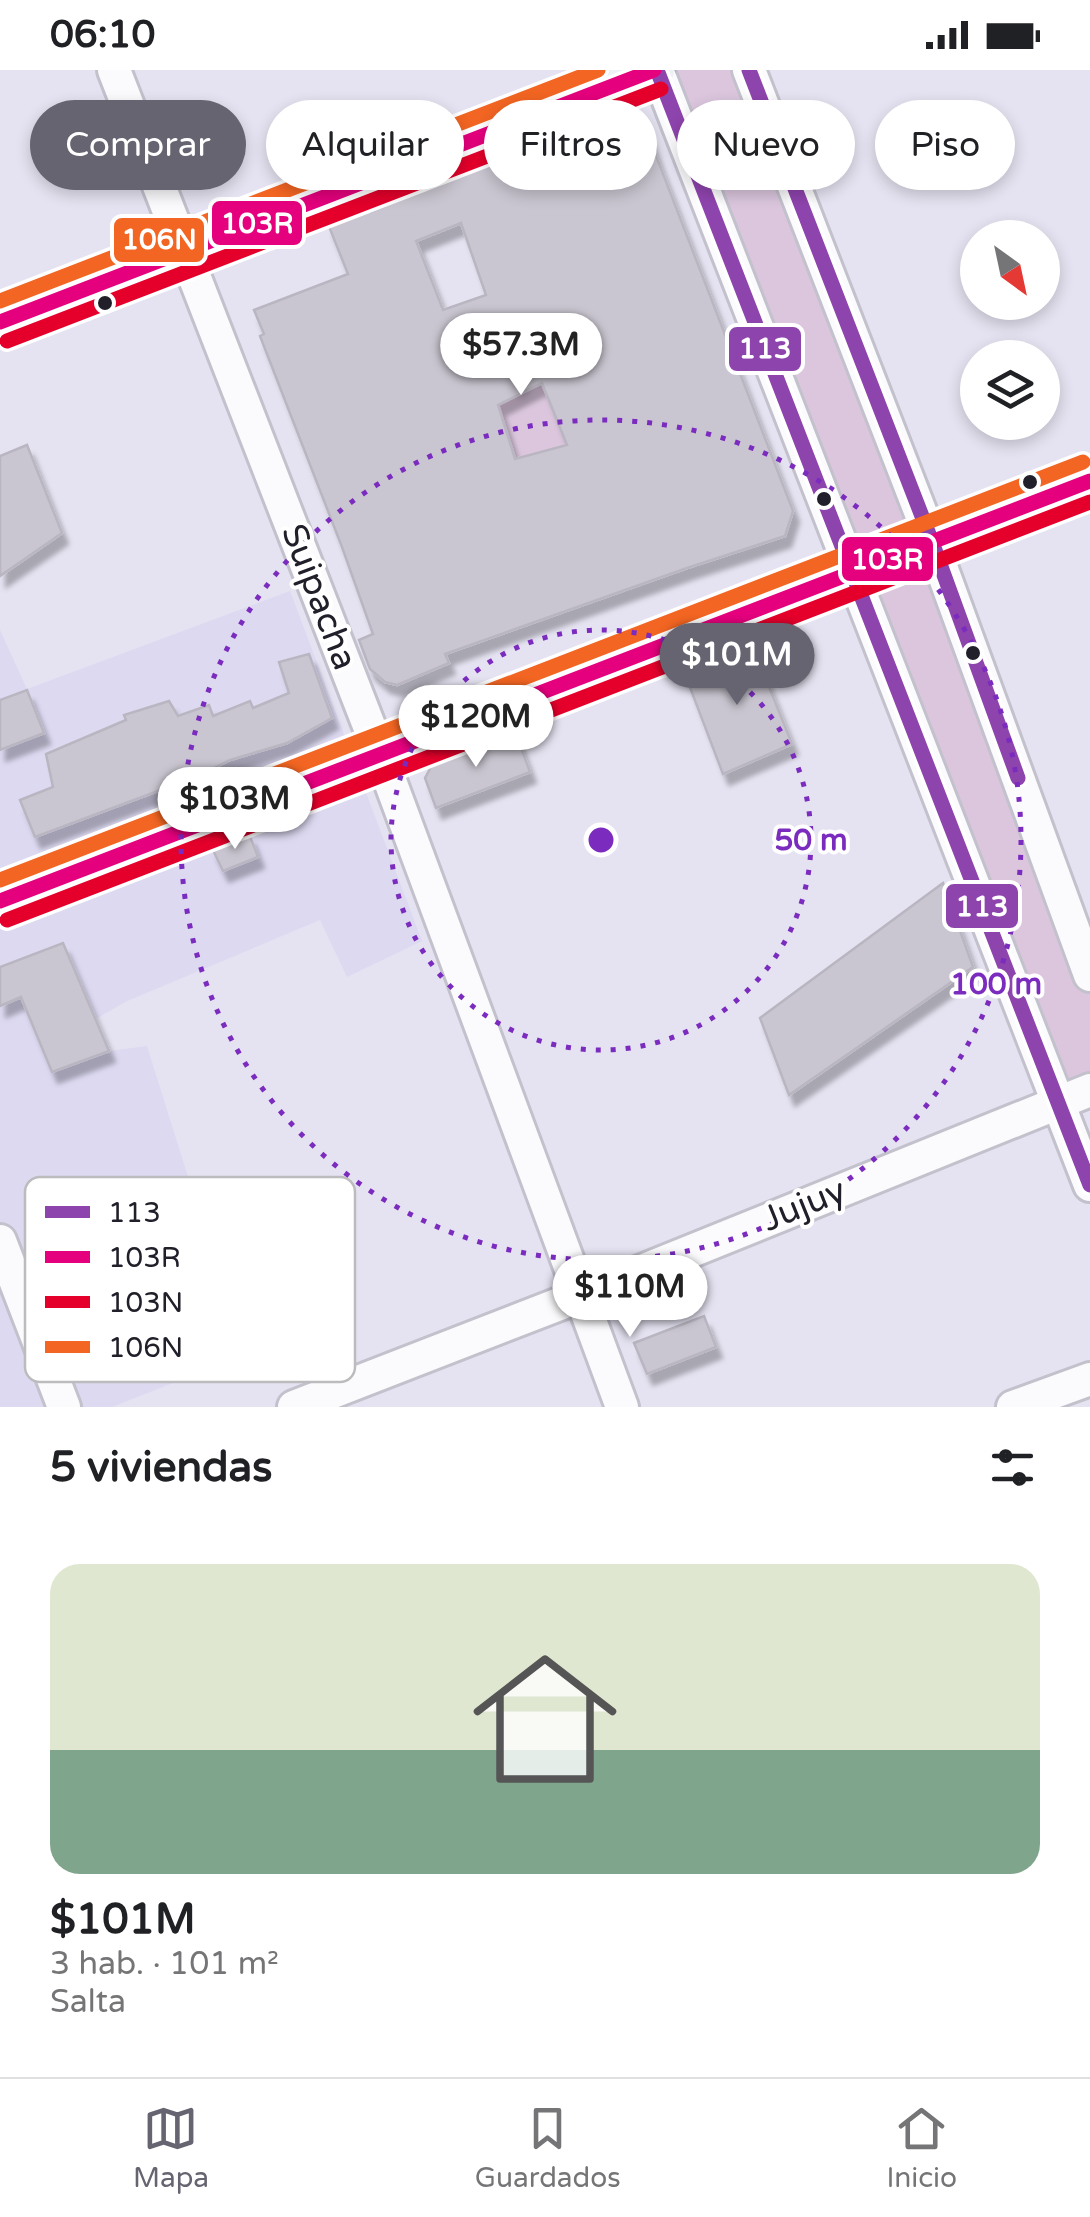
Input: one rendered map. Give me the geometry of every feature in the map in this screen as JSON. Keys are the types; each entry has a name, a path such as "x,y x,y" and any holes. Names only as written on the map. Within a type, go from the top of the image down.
{"main road":[{"path":"0,322 656,70"},
{"path":"0,901 1090,481"}],"street":[{"name":"Suipacha","path":"114,70 380,754 622,1407"},
{"path":"656,70 1090,1185"},
{"path":"748,70 932,542 1090,975"},
{"name":"Jujuy","path":"294,1407 1090,1090"},
{"path":"0,1241 25,1306"},
{"path":"1013,1407 1090,1379"},
{"path":"54,1382 64,1407"}],"shaded area":[{"path":"657,70 749,70 760,100 677,100 677,122"},
{"path":"704,190 794,190 1090,975 1090,1090 1058,1103"},
{"path":"542,383 567,445 515,459 497,406"},
{"path":"290,591 422,941 347,977 320,920 125,1002 96,1019 109,1051 147,1046 188,1177 25,1177 25,1382 175,1382 112,1407 0,1407 0,630 27,689"}],"building":[{"path":"657,158 793,511 785,536 445,654 449,663 397,685 385,682 370,669 359,640 373,634 260,336 264,334 254,310 348,274 328,224 369,208 371,212 423,190 464,190 464,173 484,165 484,190 657,190","holes":["461,223 486,295 443,310 416,241","542,383 567,445 515,459 498,405"]},
{"path":"27,445 62,533 0,576 0,456"},
{"path":"751,642 792,744 723,774 683,669"},
{"path":"309,654 332,718 287,743 230,760 198,776 35,837 20,800 53,787 46,754 126,720 124,715 169,701 178,716 209,705 213,716 250,701 253,708 289,693 279,662"},
{"path":"27,690 44,733 0,750 0,700"},
{"path":"515,732 530,772 436,808 425,778 433,763"},
{"path":"249,834 258,857 223,871 212,848"},
{"path":"943,883 973,967 789,1095 760,1018"},
{"path":"63,943 109,1051 52,1072 21,997 0,1006 0,967"},
{"path":"704,1316 716,1347 647,1374 634,1343"}],"transit line":[{"name":"106N","path":"0,301 598,70"},
{"name":"103R","path":"0,322 654,70"},
{"name":"113","path":"657,70 1090,1185"},
{"name":"113","path":"749,70 932,542 1018,778"},
{"name":"103N","path":"7,341 661,89"},
{"name":"106N","path":"0,880 1083,462"},
{"name":"103R","path":"0,901 1090,481"},
{"name":"103N","path":"7,920 1090,502"}]}
